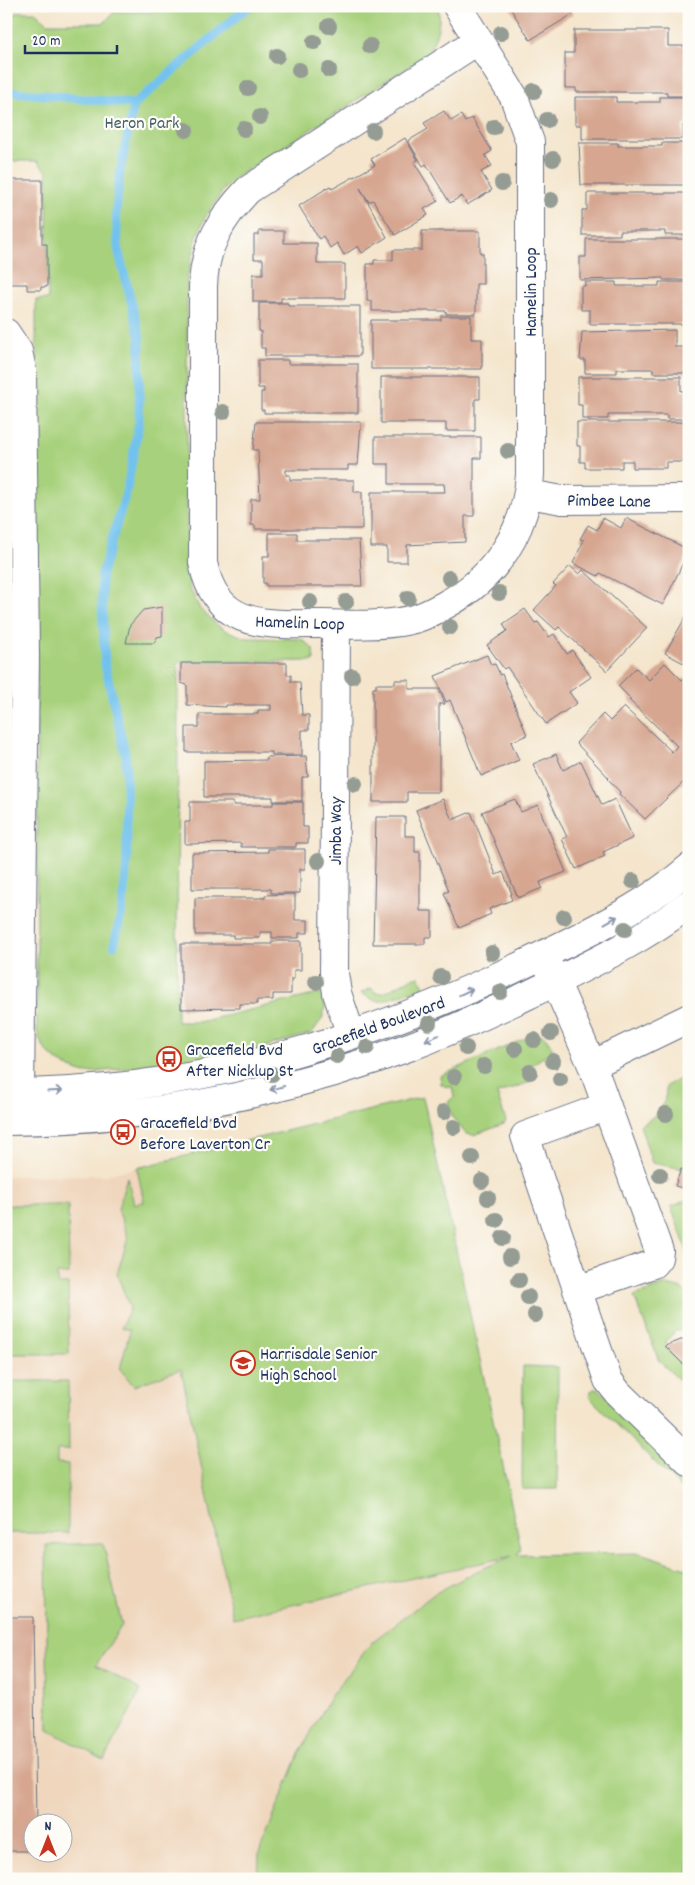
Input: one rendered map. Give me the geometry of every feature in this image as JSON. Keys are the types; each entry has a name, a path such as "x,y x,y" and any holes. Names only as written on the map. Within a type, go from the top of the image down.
{"street":[{"name":"Hamelin Loop","path":"457,6 514,98 530,142 529,494 525,510 513,539 493,568 470,590 441,608 411,620 383,624 336,625 250,622 224,607 216,597 206,577 204,563 203,274 212,238 223,218 248,190 477,41"},
{"path":"6,333 18,351 22,370 25,656 13,1093"},
{"name":"Pimbee Lane","path":"529,494 562,500 689,499"},
{"name":"Jimba Way","path":"336,625 334,973 337,993 351,1035"},
{"name":"Gracefield Boulevard","path":"13,1093 101,1088 196,1076 294,1054 431,1007 543,955 633,907 689,868"},
{"name":"Gracefield Boulevard","path":"6,1121 68,1120 141,1113 261,1092 324,1074 415,1045 556,981 656,928 689,904"},
{"path":"543,955 592,1064 659,1251 658,1258 653,1264 577,1290"},
{"path":"592,1064 689,1018"},
{"path":"607,1106 525,1136 608,1380 618,1393 689,1462"}],"shaded area":[{"name":"Harrisdale Senior High School","path":"423,1097 521,1549 516,1555 475,1572 434,1594 372,1642 331,1696 299,1754 259,1853 258,1879 6,1879 6,1176 107,1175"}],"green space":[{"name":"Heron Park","path":"176,6 438,6 439,20 434,40 424,57 236,177 224,189 204,219 197,237 187,279 187,530 189,587 200,609 225,630 246,638 302,639 313,649 314,661 178,662 177,1022 199,1022 322,993 325,1008 322,1019 312,1033 233,1056 86,1073 62,1064 48,1053 39,1039 37,1030 36,300 48,299 47,172 37,161 6,161 6,22 18,12 35,12 48,23 104,23 114,12 152,12"},
{"path":"414,977 420,977 424,987 382,1001 375,1001 361,993 372,988 376,993 384,993"},
{"path":"471,1003 474,1005 404,1035 406,1028"},
{"path":"535,1034 545,1037 553,1050 529,1067 525,1074 530,1082 497,1094 506,1121 504,1124 474,1135 466,1134 452,1117 448,1102 454,1097 452,1087 441,1084 440,1076"},
{"path":"319,1058 323,1060 323,1064 147,1101 147,1094"},
{"path":"689,1074 689,1170 652,1163 640,1125 659,1110 665,1099 666,1086"},
{"path":"423,1097 521,1549 517,1555 640,1553 689,1569 689,1879 258,1879 259,1853 299,1754 331,1696 372,1642 434,1594 475,1572 512,1556 233,1618 181,1369 134,1386 120,1369 130,1330 121,1328 130,1308 117,1274 128,1238 118,1209 127,1177 134,1204 144,1202 137,1168"},
{"path":"689,1199 689,1256 671,1207"},
{"path":"6,1205 68,1205 69,1274 57,1274 57,1284 68,1284 69,1354 6,1354"},
{"path":"666,1285 680,1288 689,1296 689,1329 676,1331 666,1341 671,1354 689,1371 689,1389 659,1361 634,1296"},
{"path":"523,1366 558,1367 557,1489 522,1489"},
{"path":"6,1381 68,1381 69,1450 57,1450 57,1463 68,1464 68,1533 6,1533"},
{"path":"594,1389 599,1389 689,1480 689,1496 589,1397 590,1392"},
{"path":"103,1543 122,1625 96,1665 141,1690 104,1760 48,1730 46,1545"}],"building":[{"path":"509,6 568,6 573,14 530,40"},
{"path":"574,30 668,30 668,46 689,46 689,96 667,96 667,92 576,92 576,88 565,88 565,53 574,53"},
{"path":"575,97 616,97 616,102 660,102 660,97 689,97 689,125 683,125 683,139 582,139 582,125 575,125"},
{"path":"444,111 451,121 461,115 465,122 472,118 492,151 485,155 492,166 481,172 492,190 467,205 462,196 450,203 426,164 423,166 408,141 428,129 424,123"},
{"path":"405,138 418,160 414,162 438,201 424,209 428,215 395,235 373,200 369,202 360,188 387,237 362,253 358,246 344,255 337,243 330,248 323,236 319,239 299,206 330,186 332,189 375,165 371,159"},
{"path":"579,143 618,143 618,146 662,146 662,143 689,143 689,171 685,171 685,185 581,185"},
{"path":"6,180 42,180 42,244 47,244 47,287 41,287 41,290 27,290 27,284 6,284"},
{"path":"587,193 686,193 689,235 665,235 665,231 620,231 620,235 582,235 582,210 587,210"},
{"path":"259,231 284,231 284,243 317,243 317,264 345,264 345,298 281,298 281,302 253,302 253,274 263,274 263,259 254,259 254,235 259,235"},
{"path":"422,231 480,231 480,253 483,253 483,284 476,284 476,314 446,314 446,311 372,311 372,301 367,301 367,264 374,264 374,260 393,260 393,250 422,250"},
{"path":"586,239 685,239 685,254 689,254 689,280 663,280 663,278 580,280 580,257 586,257"},
{"path":"585,282 616,282 616,286 659,286 659,282 689,282 689,310 686,310 686,324 590,324 590,310 581,310 581,286 585,286"},
{"path":"259,303 288,303 288,306 360,306 360,356 265,356 265,348 261,348 261,331 259,331"},
{"path":"441,316 471,316 471,339 482,339 482,369 371,369 371,320 441,320"},
{"path":"675,330 675,347 689,347 689,373 653,373 653,369 617,369 617,373 585,373 585,360 580,360 582,332"},
{"path":"258,360 288,360 288,364 358,364 358,413 264,413 264,410 261,410 261,392 264,392 264,388 258,388"},
{"path":"381,377 480,377 480,399 475,399 475,431 446,431 446,423 381,423"},
{"path":"578,377 681,377 681,391 689,391 689,419 667,419 667,415 608,415 608,419 582,419 582,405 578,405"},
{"path":"256,422 361,422 358,465 348,465 348,470 286,470 286,475 290,475 290,480 354,480 354,492 362,492 362,529 255,529 255,525 251,525 251,499 260,499 258,450 253,450"},
{"path":"577,422 689,422 689,448 686,448 686,462 666,462 666,468 633,468 633,461 622,461 622,468 585,468 585,462 580,462 580,446 577,446"},
{"path":"375,437 481,437 481,458 474,458 474,516 465,516 465,542 407,545 407,562 387,562 387,547 371,547 371,492 445,492 444,484 389,484 389,464 375,464"},
{"path":"603,518 621,528 626,518 689,550 663,605 600,573 598,576 573,563 584,540 580,539 588,525 597,530"},
{"path":"269,533 297,533 297,540 359,540 362,586 266,586 266,583 263,583 263,556 269,556"},
{"path":"570,566 579,574 583,570 647,628 607,671 559,627 556,630 534,610 556,586 553,584"},
{"path":"162,607 162,636 157,637 154,643 126,643 130,625 143,610"},
{"path":"525,609 535,623 538,622 549,637 554,634 567,654 572,650 591,677 569,692 577,703 546,724 507,667 504,669 487,645 507,631 503,624"},
{"path":"689,611 689,666 665,653"},
{"path":"487,655 491,665 495,664 500,675 502,674 527,735 511,742 519,760 481,776 450,700 446,702 435,676"},
{"path":"181,663 287,663 287,675 291,675 291,682 300,682 302,715 309,715 309,730 302,730 302,755 272,755 272,752 186,752 186,727 199,727 199,714 258,714 258,710 271,710 271,705 226,705 226,707 187,705 187,685 181,683"},
{"path":"665,663 682,680 684,678 689,683 689,777 645,819 619,794 620,792 609,778 576,743 603,714 610,721 624,707 672,752 677,746 629,700 631,699 618,686 636,668 649,680"},
{"path":"395,680 409,680 409,689 439,689 445,704 439,704 439,792 407,792 407,802 373,802 373,688 376,688 376,684 395,684"},
{"path":"556,754 563,770 581,761 602,805 615,799 633,838 603,852 605,856 576,869 562,839 567,837 533,764"},
{"path":"306,756 308,777 302,777 302,801 273,801 273,797 204,797 204,761 267,760 267,757"},
{"path":"443,799 452,820 471,812 496,875 503,872 512,894 510,895 512,900 489,909 491,914 459,928 444,893 449,891 416,810"},
{"path":"515,799 521,812 538,805 566,872 540,882 542,888 518,898 482,812"},
{"path":"190,802 233,802 233,805 273,805 273,802 303,802 303,827 308,827 308,843 296,843 296,847 241,847 241,843 185,844 185,822 190,822"},
{"path":"376,817 405,817 405,836 415,836 415,852 420,852 420,911 432,911 432,937 425,937 425,944 373,944"},
{"path":"268,849 305,849 305,869 300,869 300,893 271,893 271,889 192,889 192,853 268,852"},
{"path":"295,894 295,920 308,920 308,933 299,933 299,938 272,938 272,932 260,932 260,938 233,938 233,935 195,935 195,898 265,898 265,895"},
{"path":"272,941 301,941 301,970 294,970 294,979 291,979 291,994 273,994 273,1000 257,1000 257,1004 240,1004 240,1008 181,1009 181,944 272,944"},
{"path":"681,1169 689,1171 689,1190 675,1186"},
{"path":"689,1337 689,1370 665,1346"},
{"path":"6,1617 33,1617 36,1812 22,1812 22,1851 6,1851"}],"waterway":[{"path":"6,91 134,104 249,6"},
{"path":"114,945 122,911 127,862 126,757 105,665 101,577 127,489 139,422 140,337 118,249 116,212 120,171 134,104"}],"place":[{"name":"Gracefield Bvd After Nicklup St","path":"169,1059"},
{"name":"Gracefield Bvd Before Laverton Cr","path":"123,1132"},
{"name":"Harrisdale Senior High School","path":"243,1363"}]}
